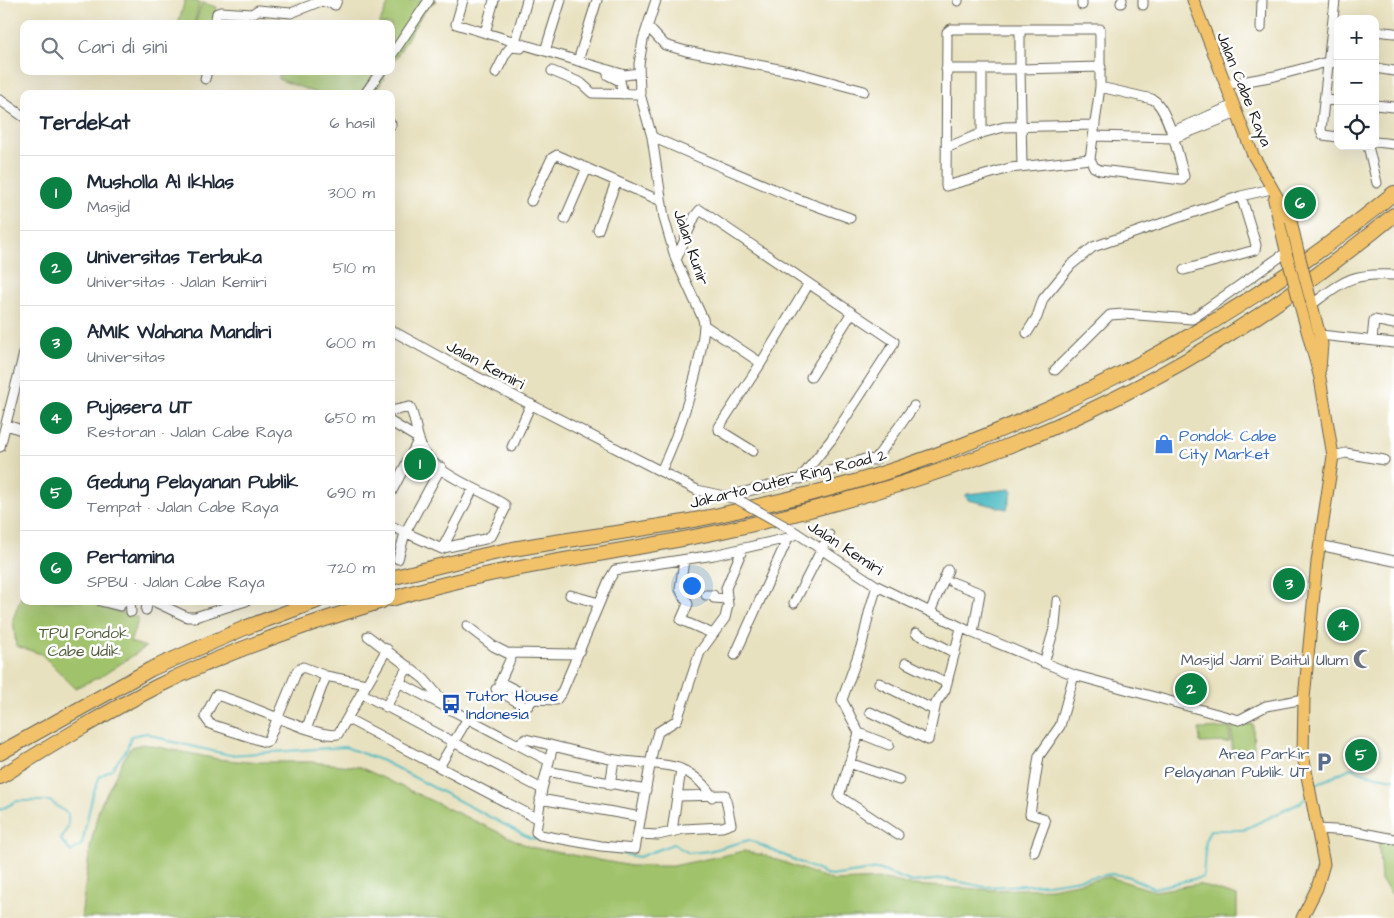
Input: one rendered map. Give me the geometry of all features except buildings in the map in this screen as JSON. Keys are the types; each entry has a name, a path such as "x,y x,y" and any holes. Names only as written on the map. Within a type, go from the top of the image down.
{"highway":[{"name":"Jakarta Outer Ring Road 2","path":"395,577 509,550 726,513 836,487 897,469 968,444 1084,392 1216,321 1331,244 1394,193"},
{"path":"395,597 510,568 680,539 836,504 971,461 1093,410 1225,337 1340,259 1394,215"},
{"path":"0,753 151,669 247,627 306,605"},
{"path":"0,777 89,723 158,685 250,645 370,605"}],"main road":[{"name":"Jalan Cabe Raya","path":"1193,0 1254,155 1271,189 1291,221 1291,254 1322,344 1320,378"},
{"name":"Jalan Cabe Raya","path":"1302,918 1317,888 1324,864 1307,780 1304,755 1304,699 1320,545 1333,456 1307,302"}],"street":[{"path":"215,20 217,13 221,12 252,14 258,10 291,13 321,1 335,5 338,0"},
{"path":"395,50 429,0"},
{"path":"463,0 456,24 625,75 639,73"},
{"path":"485,33 494,0"},
{"path":"515,42 527,0"},
{"path":"545,51 561,0"},
{"path":"578,61 596,0"},
{"name":"Jalan Kunir","path":"656,0 643,40 639,73 640,94 652,137 664,218 676,260 704,325"},
{"path":"1261,28 1262,0"},
{"path":"1335,0 1335,15"},
{"path":"648,28 665,45 686,51 794,72 864,91"},
{"path":"1090,159 1022,166 947,187 945,185 948,29 1100,29 1100,87 1090,159 1094,167 1100,170 1182,180 1184,176 1172,135 1156,100 1100,87"},
{"path":"1020,30 1022,166"},
{"path":"1334,30 1327,62 1321,132 1325,135 1334,136"},
{"path":"1379,31 1394,33"},
{"path":"496,73 506,52 514,46 617,78 620,81 623,94"},
{"path":"1225,85 1275,76 1327,62 1334,63"},
{"path":"946,69 1101,67"},
{"path":"1379,69 1394,71"},
{"path":"982,70 982,133"},
{"path":"552,71 581,83 592,93 640,94"},
{"path":"368,90 377,75"},
{"path":"0,100 20,114"},
{"path":"1324,100 1334,101"},
{"path":"1379,105 1394,107"},
{"path":"1094,136 1172,135 1235,109"},
{"path":"946,148 982,133 1020,125 1095,125"},
{"path":"652,137 710,164 806,203 850,218"},
{"path":"1379,142 1394,144"},
{"path":"1369,150 1377,183"},
{"path":"531,201 554,156 562,156 661,201"},
{"path":"565,219 587,168"},
{"path":"598,230 616,182"},
{"path":"1027,332 1037,317 1043,299 1071,265 1093,247 1241,196 1271,189"},
{"path":"1184,270 1255,250 1256,244 1241,196"},
{"path":"676,260 695,216 700,210 894,342 831,440 800,479"},
{"path":"1055,370 1110,315 1124,314 1192,319 1291,254"},
{"path":"1307,302 1345,280 1371,275 1394,276"},
{"path":"752,451 718,428 762,363 808,285"},
{"path":"811,377 851,314"},
{"path":"1372,340 1374,320 1394,324"},
{"path":"661,471 675,438 695,370 704,325 762,363"},
{"name":"Jalan Kemiri","path":"395,332 697,490 714,496 728,496 737,500 822,549 877,586 972,633 1074,675 1239,720 1266,706 1304,699"},
{"path":"1320,335 1394,343"},
{"path":"0,447 20,369"},
{"path":"512,447 530,404"},
{"path":"728,496 800,479 865,459 875,460 914,406"},
{"path":"395,410 410,407 424,451 441,467 473,489 505,505 492,535 485,539 443,548 395,528"},
{"path":"395,424 419,439"},
{"path":"6,425 20,430"},
{"path":"395,485 419,439"},
{"path":"1333,456 1346,453 1384,460"},
{"path":"398,559 405,533 441,467"},
{"path":"443,548 473,489"},
{"path":"513,653 500,682 533,699 552,700 559,698 615,570 684,560 743,548 793,534"},
{"path":"757,619 793,534"},
{"path":"735,656 793,534"},
{"path":"794,603 829,535"},
{"path":"1320,545 1394,561"},
{"path":"553,746 536,818 536,832 540,835 632,850 642,818 650,765 658,732 677,720 698,657 725,618 726,588 743,548"},
{"path":"684,560 680,589 688,602 681,620 713,634"},
{"path":"930,612 948,570"},
{"path":"952,582 980,593 972,633"},
{"path":"877,586 862,644 842,700 859,732 889,745"},
{"path":"706,594 713,595 714,598 727,599"},
{"path":"570,595 599,603"},
{"path":"1044,662 1055,626 1057,601"},
{"path":"130,605 131,612"},
{"path":"162,605 187,617 195,617 230,605"},
{"path":"467,626 500,651 578,654"},
{"path":"870,712 928,740 934,710 947,683 961,628"},
{"path":"916,633 955,654"},
{"path":"368,636 424,678 447,707"},
{"path":"366,684 326,676 303,667 299,668 278,718 268,741 262,742 210,724 205,717 216,695 278,718 307,727 322,734 332,736 338,734 387,649"},
{"path":"906,663 947,683"},
{"path":"386,707 408,666"},
{"path":"1034,852 1045,822 1043,818 1030,814 1038,761 1042,750 1060,726 1074,675"},
{"path":"307,727 326,676"},
{"path":"400,683 549,761"},
{"path":"879,683 934,710"},
{"path":"496,689 524,706 528,706 533,699"},
{"path":"361,693 542,789"},
{"path":"348,718 536,818"},
{"path":"439,767 468,718"},
{"path":"859,732 840,797 898,835"},
{"path":"518,744 526,739 614,760 650,765 667,765 681,769 703,784 712,797"},
{"path":"610,785 614,760"},
{"path":"849,763 899,780"},
{"path":"672,831 681,769"},
{"path":"547,771 610,785 646,790"},
{"path":"638,834 658,835 672,831 722,827 731,824 725,795 712,797 677,796"},
{"path":"540,799 642,818"},
{"path":"1317,828 1352,831 1394,839"}],"green space":[{"path":"185,0 200,2 195,20 179,20"},
{"path":"390,0 437,0 425,9 395,59 395,20 381,20"},
{"path":"202,3 217,7 213,20 196,20"},
{"path":"279,75 386,75 377,90 308,90 278,79"},
{"name":"TPU Pondok Cabe Udik","path":"20,600 20,605 98,605 139,618 130,642 146,647 102,676 75,688 41,654 16,646 13,619"},
{"path":"1253,724 1254,755 1232,756 1232,725"},
{"path":"1230,728 1230,742 1200,743 1199,729"},
{"path":"143,744 218,759 247,762 311,762 360,767 530,847 631,866 673,866 744,851 767,856 834,881 885,879 911,885 995,890 1051,888 1109,877 1155,891 1198,884 1237,896 1237,918 81,918 90,848 99,808 128,751 132,747"},
{"path":"1378,836 1394,840 1394,897 1381,880"}],"water":[{"path":"1010,489 1012,492 1007,509 968,500 965,496 967,494"}],"waterway":[{"path":"0,810 17,801 50,801 68,814 68,826 61,840 71,852 82,844 92,797 100,776 112,769 127,749 131,736 147,733 169,741 230,755 345,747 383,761 530,838 559,843"},
{"path":"1313,786 1351,768 1371,775 1394,779"},
{"path":"603,850 639,857 673,844 689,853 709,851 749,840 831,876 878,869 912,882 944,879 985,887 1048,884 1112,874 1127,876 1154,888 1203,877 1206,839 1210,830 1243,830 1300,803 1307,797"}],"place":[{"name":"Pertamina","path":"1300,203"},
{"name":"Pondok Cabe City Market","path":"1164,444"},
{"name":"Musholla Al Ikhlas","path":"420,464"},
{"name":"AMIK Wahana Mandiri","path":"1289,584"},
{"name":"Pujasera UT","path":"1343,625"},
{"name":"Masjid Jami' Baitul Ulum","path":"1363,659"},
{"name":"Universitas Terbuka","path":"1191,689"},
{"name":"Tutor House Indonesia","path":"451,704"},
{"name":"Gedung Pelayanan Publik","path":"1361,755"},
{"name":"Area Parkir Pelayanan Publik UT","path":"1324,762"}]}
